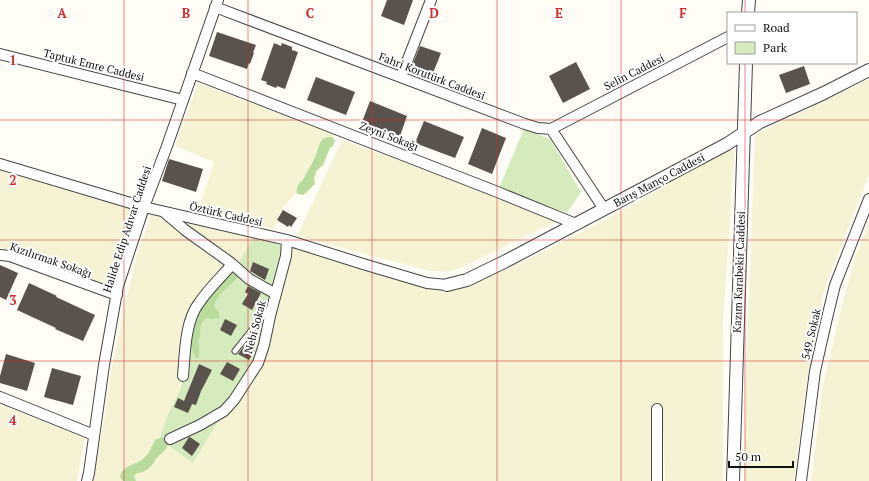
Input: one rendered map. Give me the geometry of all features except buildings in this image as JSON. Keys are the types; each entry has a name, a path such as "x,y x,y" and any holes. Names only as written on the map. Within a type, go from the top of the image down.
{"street":[{"path":"401,77 431,0"},
{"path":"748,12 749,0"},
{"name":"Fahri Korutürk Caddesi","path":"217,3 401,77 525,124 538,128 551,129"},
{"name":"Halide Edip Adıvar Caddesi","path":"88,477 104,365 118,286 144,207 217,3"},
{"name":"Selin Caddesi","path":"551,129 727,38"},
{"name":"Taptuk Emre Caddesi","path":"0,54 183,100"},
{"name":"Kazım Karabekir Caddesi","path":"733,481 746,64"},
{"name":"Barış Manço Caddesi","path":"447,285 467,280 727,144 760,122 824,93 869,70"},
{"name":"Zeyni Sokağı","path":"192,73 576,224"},
{"path":"551,129 604,209"},
{"name":"Öztürk Caddesi","path":"0,164 144,207 287,240 426,283 447,285"},
{"name":"549. Sokak","path":"801,481 816,371 827,318 835,286 869,199"},
{"path":"163,212 231,263 275,299"},
{"name":"Nebi Sokak","path":"170,439 200,425 224,411 234,400 258,363 264,345 286,256 287,240"},
{"name":"Kızılırmak Sokağı","path":"0,255 10,256 117,295"},
{"path":"184,376 186,344 190,324 195,310 198,303 228,269 231,263"},
{"path":"0,397 94,434"},
{"path":"657,409 657,481"}],"lane":[{"path":"235,351 275,299"}],"shaded area":[{"path":"869,79 869,175 828,280 817,315 794,481 744,481 747,348 755,135"},
{"path":"198,83 335,135 308,194 296,193 284,206 273,229 198,211 214,162 175,146"},
{"path":"342,140 561,219 461,268 447,272 430,271 297,236"},
{"path":"735,144 723,323 723,481 665,481 662,406 653,405 652,481 130,481 128,474 166,444 193,463 221,418 257,375 266,356 293,244 449,290 470,286 553,247 629,207"},
{"path":"0,170 133,209 108,286 0,247"},
{"path":"152,214 157,214 191,237 226,265 181,361 180,390 167,416 160,437 146,457 127,467 120,477 123,481 92,481 103,427 111,371 127,296 137,254"},
{"path":"175,217 254,236 238,264"},
{"path":"869,223 869,481 811,481 823,385 842,305 856,255"},
{"path":"0,405 85,438 77,481 0,481"}],"green space":[{"path":"524,129 550,139 581,192 567,213 499,188"},
{"path":"327,137 332,137 335,140 333,146 330,148 323,165 316,171 314,178 315,184 303,195 297,194 298,186 312,163 321,141"},
{"path":"254,236 280,245 283,251 259,347 248,373 193,463 166,444 160,437 167,416 180,390 202,310 232,274"},
{"path":"233,270 238,277 215,302 214,306 219,313 219,318 207,318 202,324 198,342 199,357 196,359 189,339 200,307"},
{"path":"162,437 166,440 168,446 151,467 135,475 136,481 123,481 120,477 121,473 127,467 142,460 148,454 155,440"}]}
